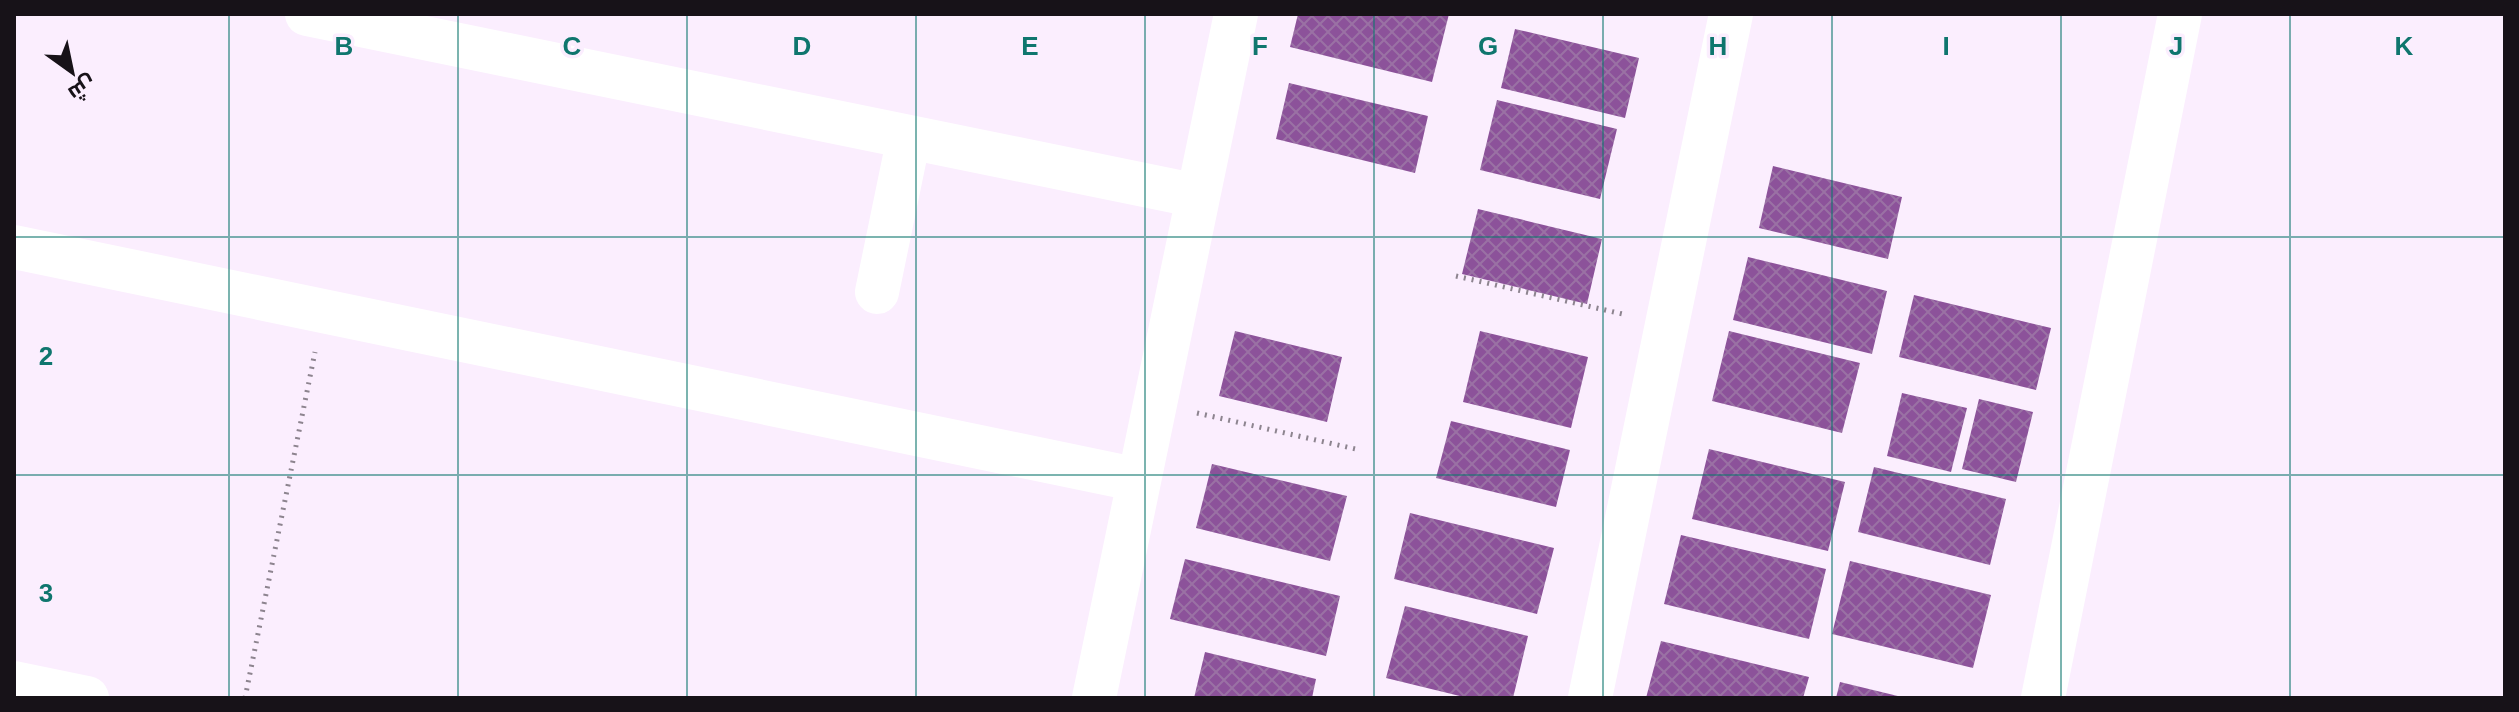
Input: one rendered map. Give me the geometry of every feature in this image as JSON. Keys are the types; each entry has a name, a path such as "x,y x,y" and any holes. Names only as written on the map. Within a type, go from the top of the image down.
{"street":[{"path":"307,14 421,25 909,137 1198,196"},
{"path":"1094,698 1236,14"},
{"path":"1590,698 1731,14"},
{"path":"2043,698 2180,14"},
{"path":"877,292 909,137"},
{"path":"14,247 1139,480"},
{"path":"14,683 87,698"}],"path":[{"path":"1456,276 1667,325"},
{"path":"245,698 324,311"},
{"path":"1155,404 1360,450"}],"building":[{"path":"1298,14 1449,14 1432,82 1290,47"},
{"path":"1515,29 1639,58 1625,118 1501,88"},
{"path":"1289,83 1428,116 1415,173 1276,139"},
{"path":"1497,100 1617,129 1600,199 1480,170"},
{"path":"1773,166 1902,197 1888,259 1759,228"},
{"path":"1478,209 1602,239 1587,304 1462,274"},
{"path":"1748,257 1887,291 1872,354 1733,320"},
{"path":"1914,295 2051,328 2036,390 1899,357"},
{"path":"1235,331 1342,357 1327,422 1219,396"},
{"path":"1480,331 1588,357 1571,428 1463,402"},
{"path":"1729,331 1860,363 1842,433 1712,401"},
{"path":"1902,393 1967,408 1951,472 1887,456"},
{"path":"1979,399 2033,412 2016,482 1962,469"},
{"path":"1451,421 1570,450 1556,507 1436,478"},
{"path":"1709,449 1845,482 1828,551 1692,519"},
{"path":"1212,464 1347,496 1330,561 1196,528"},
{"path":"1874,467 2006,499 1990,565 1858,532"},
{"path":"1410,513 1554,548 1537,614 1394,579"},
{"path":"1681,535 1826,569 1809,639 1664,604"},
{"path":"1185,559 1340,596 1326,656 1170,619"},
{"path":"1850,561 1991,595 1973,668 1832,634"},
{"path":"1405,606 1528,636 1513,698 1468,698 1386,678"},
{"path":"1661,641 1809,677 1803,698 1646,698"},
{"path":"1205,652 1316,679 1312,698 1194,698"},
{"path":"1840,682 1902,697 1902,698 1836,698"}]}
